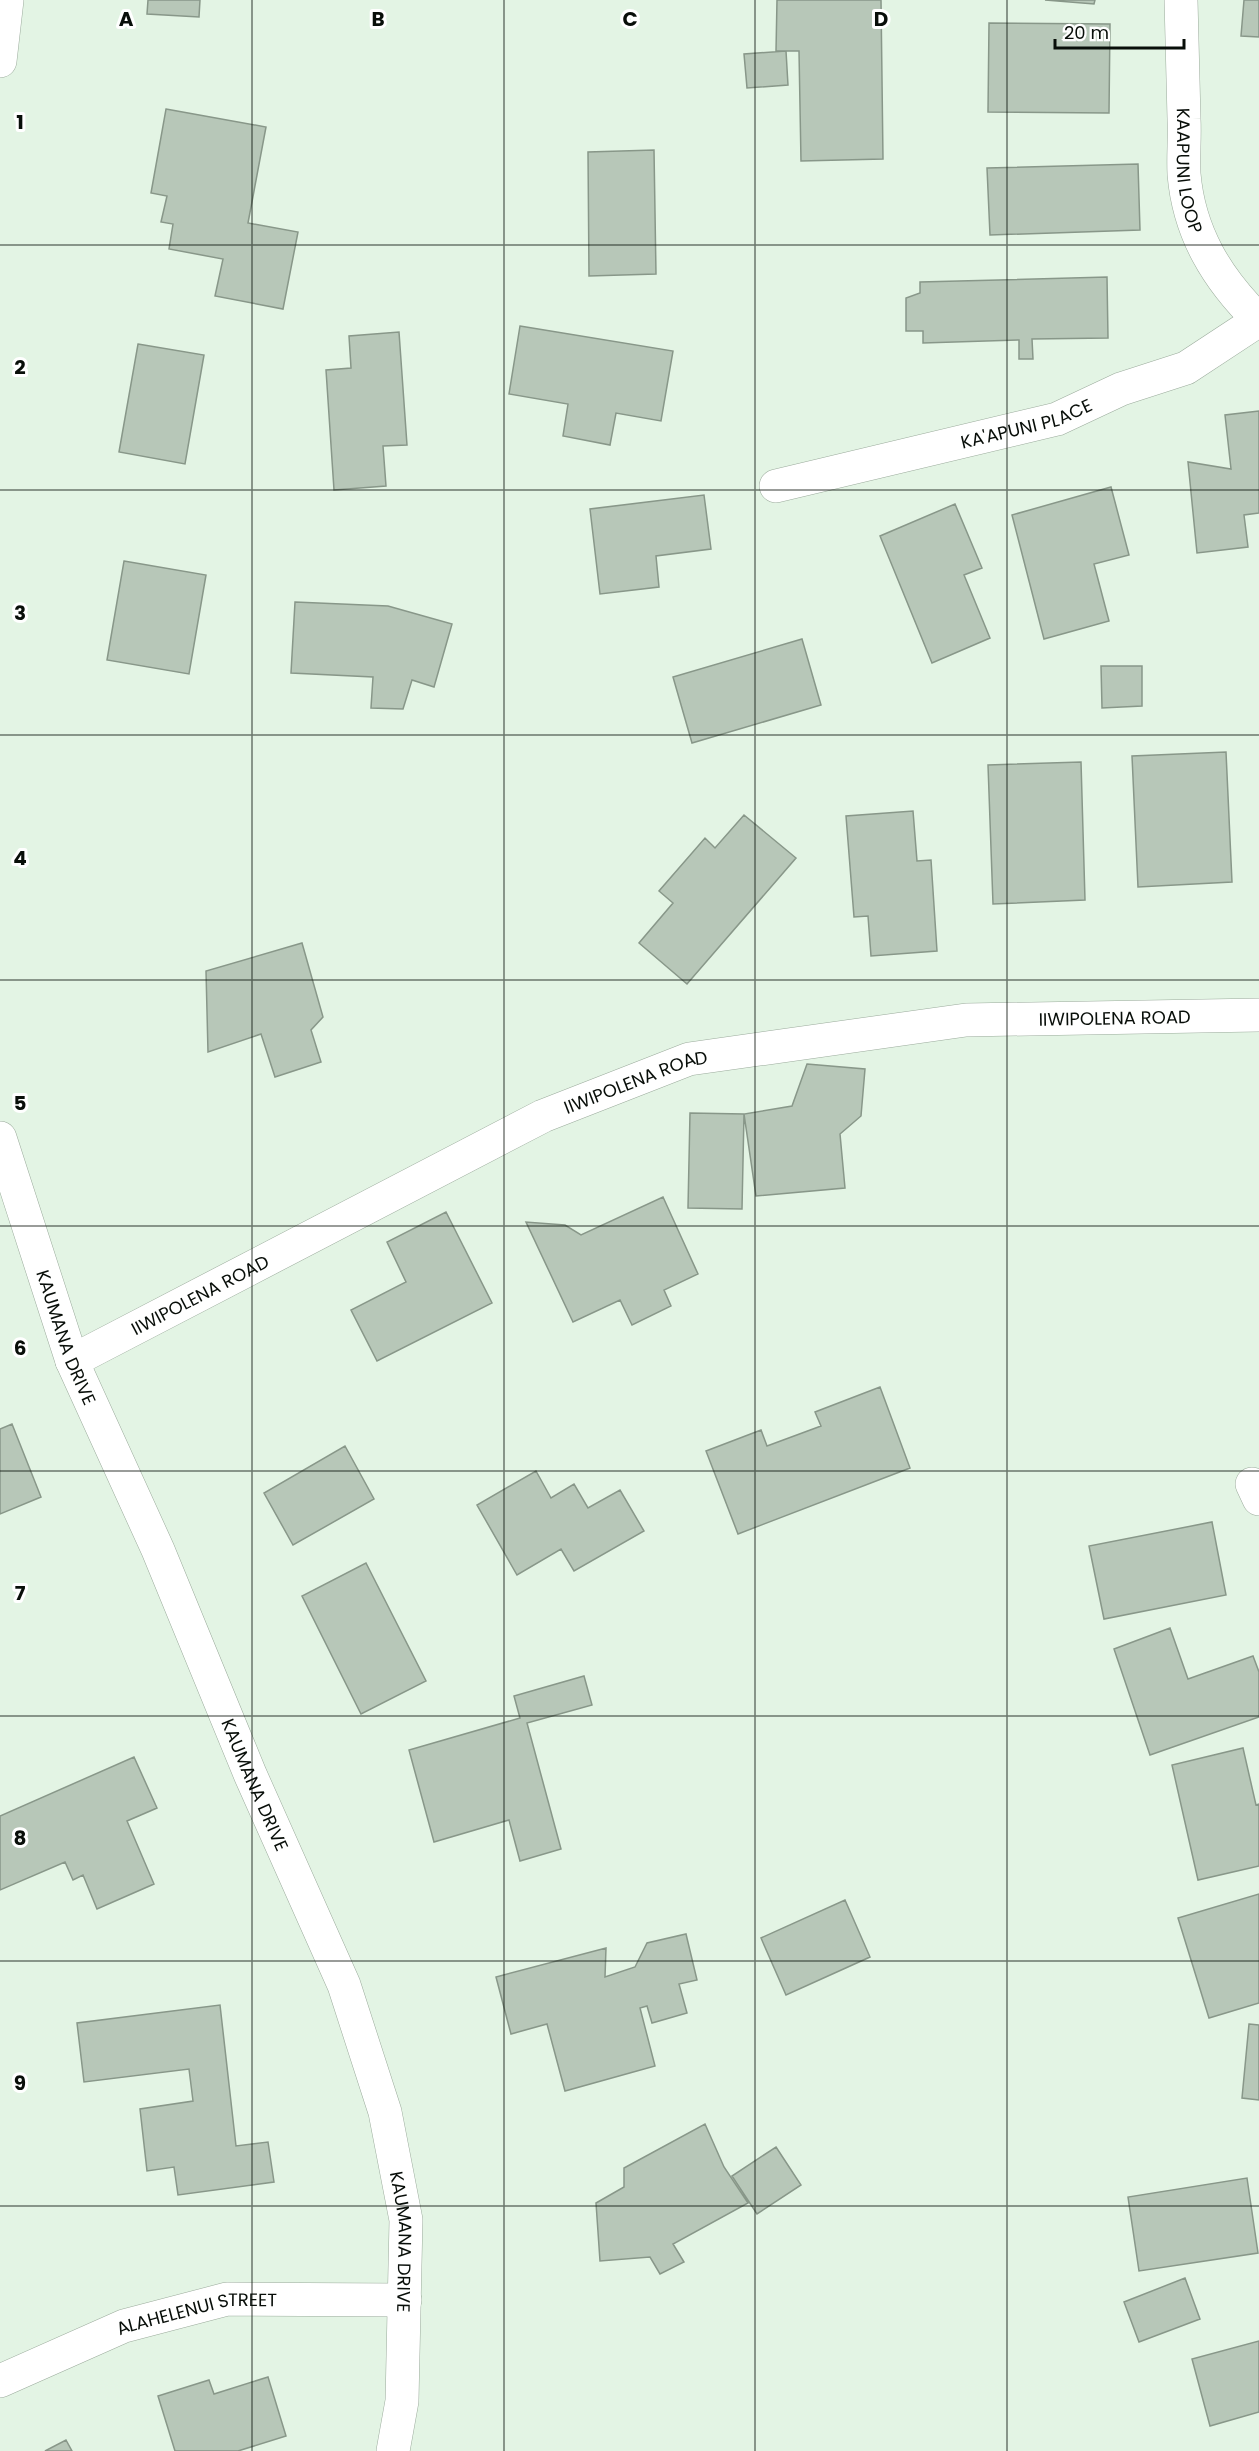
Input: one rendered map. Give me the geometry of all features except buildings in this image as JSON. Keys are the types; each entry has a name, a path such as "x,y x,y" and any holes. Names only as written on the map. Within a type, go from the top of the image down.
{"street":[{"path":"0,61 7,0"},
{"name":"KAAPUNI LOOP","path":"1181,0 1184,173 1189,206 1199,238 1215,269 1235,296 1259,320"},
{"name":"KA'APUNI PLACE","path":"776,486 1057,419 1121,389 1186,368 1259,320"},
{"name":"IIWIPOLENA ROAD","path":"72,1361 543,1116 689,1059 966,1020 1259,1015"},
{"name":"KAUMANA DRIVE","path":"0,1138 72,1361 158,1550 250,1774 344,1984 385,2112 406,2220 402,2401 393,2451"},
{"name":"ALAHELENUI STREET","path":"0,2381 124,2326 227,2300 405,2300"}]}
